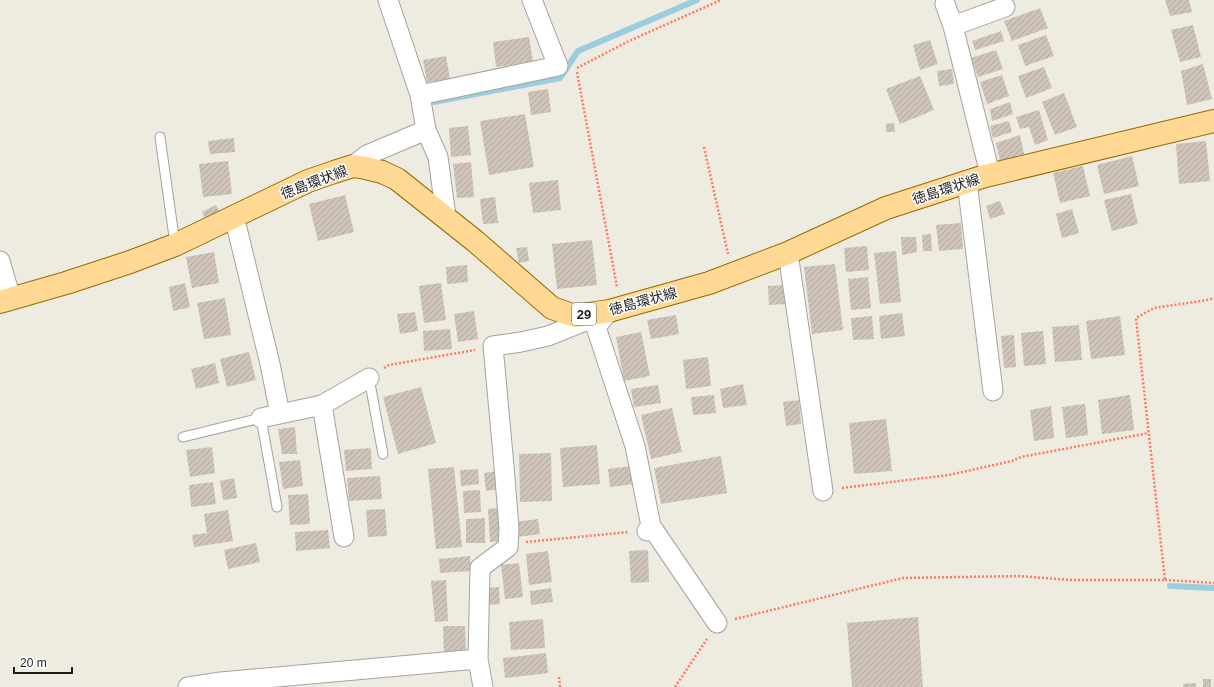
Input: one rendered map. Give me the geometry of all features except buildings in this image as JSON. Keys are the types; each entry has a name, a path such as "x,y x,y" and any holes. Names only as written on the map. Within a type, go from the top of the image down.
{"main road":[{"name":"徳島環状線","path":"5,300 66,284 175,245 308,181 353,166 382,172 397,179 475,241 552,308 575,316 615,309 709,283 788,253 886,208 990,174 1214,121"}],"street":[{"path":"388,0 420,95 426,130 438,157 446,218"},
{"path":"420,95 558,66 532,0"},
{"path":"945,4 953,26 990,174"},
{"path":"953,26 1005,7"},
{"path":"353,166 367,155 426,130"},
{"path":"967,182 993,390"},
{"path":"234,216 270,364 280,414"},
{"path":"788,253 823,491"},
{"path":"0,261 5,300"},
{"path":"483,687 478,659 480,568 510,546 493,346 548,336 615,309"},
{"path":"615,309 596,327 635,446 649,528 717,623"},
{"path":"261,418 322,405 369,378"},
{"path":"322,405 344,537"},
{"path":"188,687 221,682 478,659"}],"lane":[{"path":"160,137 175,245"},
{"path":"369,378 383,454"},
{"path":"183,437 261,418 277,507"}],"path":[{"path":"572,68 576,68 721,0"},
{"path":"576,68 615,309"},
{"path":"704,147 732,274"},
{"path":"1165,580 1136,318 1154,308 1214,298"},
{"path":"369,378 389,365 493,346"},
{"path":"823,491 949,475 1012,461 1021,457 1149,433"},
{"path":"510,546 649,528"},
{"path":"675,687 717,623 903,578 1019,576 1070,580 1165,580 1214,583"},
{"path":"559,677 560,687"}],"waterway":[{"path":"434,102 560,78 578,51 697,0"},
{"path":"1170,586 1214,588"}]}
